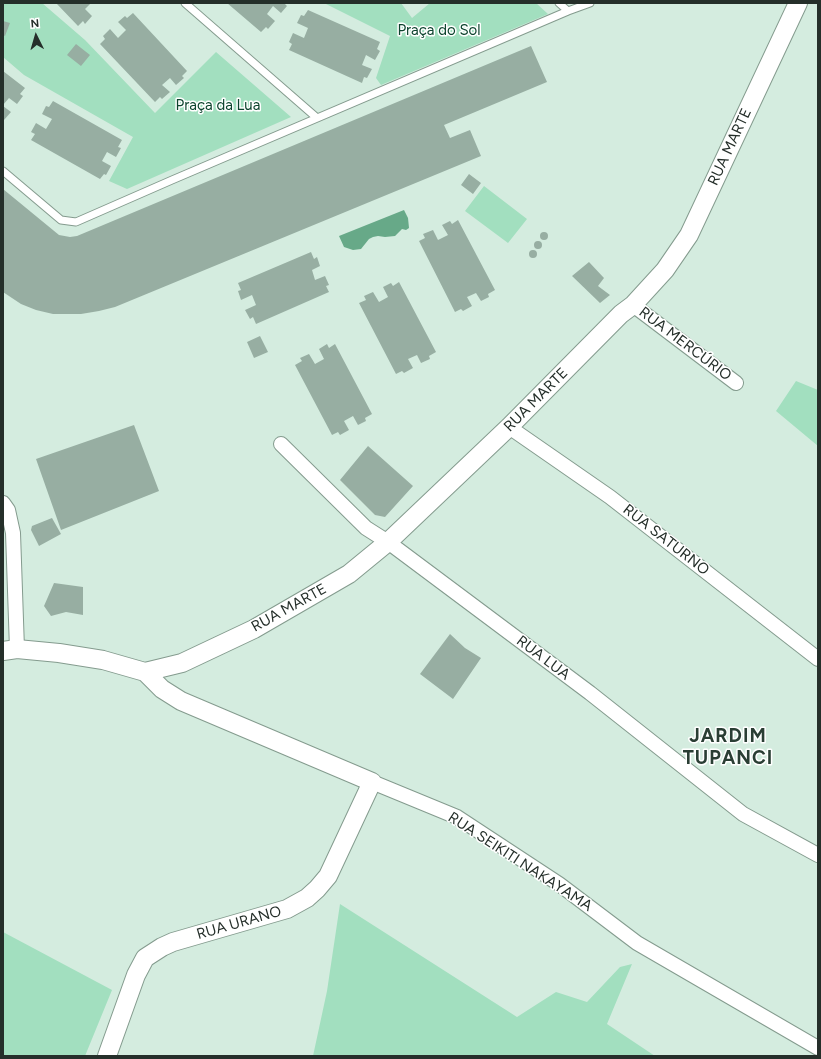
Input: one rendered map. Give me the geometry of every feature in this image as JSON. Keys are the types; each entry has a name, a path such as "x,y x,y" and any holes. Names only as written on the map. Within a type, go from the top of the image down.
{"street":[{"name":"RUA MARTE","path":"145,672 182,663 254,629 349,574 388,542 509,427 621,314 633,305 665,270 689,235 798,3"},
{"name":"RUA MERCÚRIO","path":"633,305 736,383"},
{"name":"RUA SATURNO","path":"509,427 610,496 818,659"},
{"name":"RUA LUA","path":"281,444 366,528 388,542 590,693 743,814 818,855"},
{"path":"3,503 8,510 13,533 10,650 59,653 103,660 145,672"},
{"name":"RUA SEIKITI NAKAYAMA","path":"145,672 162,689 181,701 457,817 559,884 637,943 818,1048"},
{"name":"RUA URANO","path":"107,1056 136,975 145,958 173,942 287,909 307,898 328,876 372,782"}],"lane":[{"path":"185,3 317,118"},
{"path":"559,3 568,11"},
{"path":"3,171 61,220 76,222 568,11 590,3"}],"green space":[{"name":"Praça da Lua","path":"3,3 42,3 85,40 155,113 216,52 291,117 127,189 109,181 133,137 24,75 3,57"},
{"name":"Praça do Sol","path":"324,3 401,3 412,18 430,3 536,3 548,14 381,85 376,78 390,36"},
{"path":"484,186 527,219 508,243 465,211"},
{"path":"796,381 818,390 818,446 776,411"},
{"path":"340,904 517,1017 556,992 587,1002 620,967 632,964 607,1024 655,1056 313,1056 327,991"},
{"path":"3,932 112,990 85,1056 3,1056"}],"shaded area":[{"path":"404,210 408,218 409,228 406,230 402,229 395,236 373,237 369,239 361,249 353,250 344,247 339,236"}],"building":[{"path":"56,3 91,3 85,9 92,16 85,24 83,21 78,26"},
{"path":"227,3 284,3 287,6 281,13 273,6 267,14 275,21 268,29 266,27 261,32"},
{"path":"308,10 380,42 377,49 380,51 375,60 366,55 362,65 372,69 367,78 364,77 362,83 289,50 292,44 289,42 293,33 304,38 308,28 297,23 301,15 304,16"},
{"path":"133,13 187,71 182,76 184,78 176,85 170,78 162,85 170,92 162,99 160,97 155,102 100,44 105,39 103,36 110,29 118,38 126,30 118,22 125,16 127,18"},
{"path":"3,21 10,23 5,36 3,35"},
{"path":"76,44 90,55 81,66 67,55"},
{"path":"531,46 547,82 444,125 450,138 470,130 481,156 115,307 81,314 53,314 36,310 21,304 3,292 3,189 59,235 70,237 77,236"},
{"path":"3,71 25,88 20,94 23,96 17,104 9,98 3,105"},
{"path":"53,101 122,140 118,147 121,148 116,157 107,152 102,161 111,166 106,175 104,174 100,179 31,140 35,134 31,132 36,123 46,129 52,119 42,114 46,106 49,107"},
{"path":"3,106 11,112 4,120 3,119"},
{"path":"469,174 481,183 473,194 461,185"},
{"path":"458,220 495,290 488,294 489,297 481,301 476,293 467,297 472,306 463,311 461,309 455,312 419,241 425,238 423,234 433,230 438,240 448,235 442,225 450,221 452,224"},
{"path":"542,232 546,232 548,236 546,240 542,240 540,238 540,234"},
{"path":"536,241 540,241 542,245 540,249 536,249 534,247 534,243"},
{"path":"531,250 535,250 537,254 535,258 531,258 529,256 529,252"},
{"path":"311,252 314,259 317,257 320,266 312,270 315,280 325,276 329,285 326,286 329,292 256,324 253,317 250,319 245,310 256,305 252,295 241,300 238,291 241,290 238,283"},
{"path":"589,262 604,278 598,286 610,295 600,303 572,276"},
{"path":"399,282 436,352 429,356 430,359 421,363 417,355 408,359 413,368 404,373 402,371 396,374 359,303 366,300 364,296 373,292 379,302 388,297 383,287 391,283 393,286"},
{"path":"260,336 268,352 254,358 247,342"},
{"path":"327,344 329,348 335,344 372,414 365,418 366,421 358,425 353,416 344,421 349,430 340,435 338,432 332,435 295,365 302,361 300,358 309,354 315,364 324,359 319,349"},
{"path":"134,425 159,491 61,530 36,459"},
{"path":"368,446 413,486 385,517 375,515 340,480"},
{"path":"52,518 61,534 39,546 31,530 32,526"},
{"path":"54,583 83,587 83,615 66,612 51,616 44,606"},
{"path":"450,634 465,648 481,658 453,699 420,674"}],"district":[{"name":"JARDIM TUPANCI","path":"728,747"}]}
